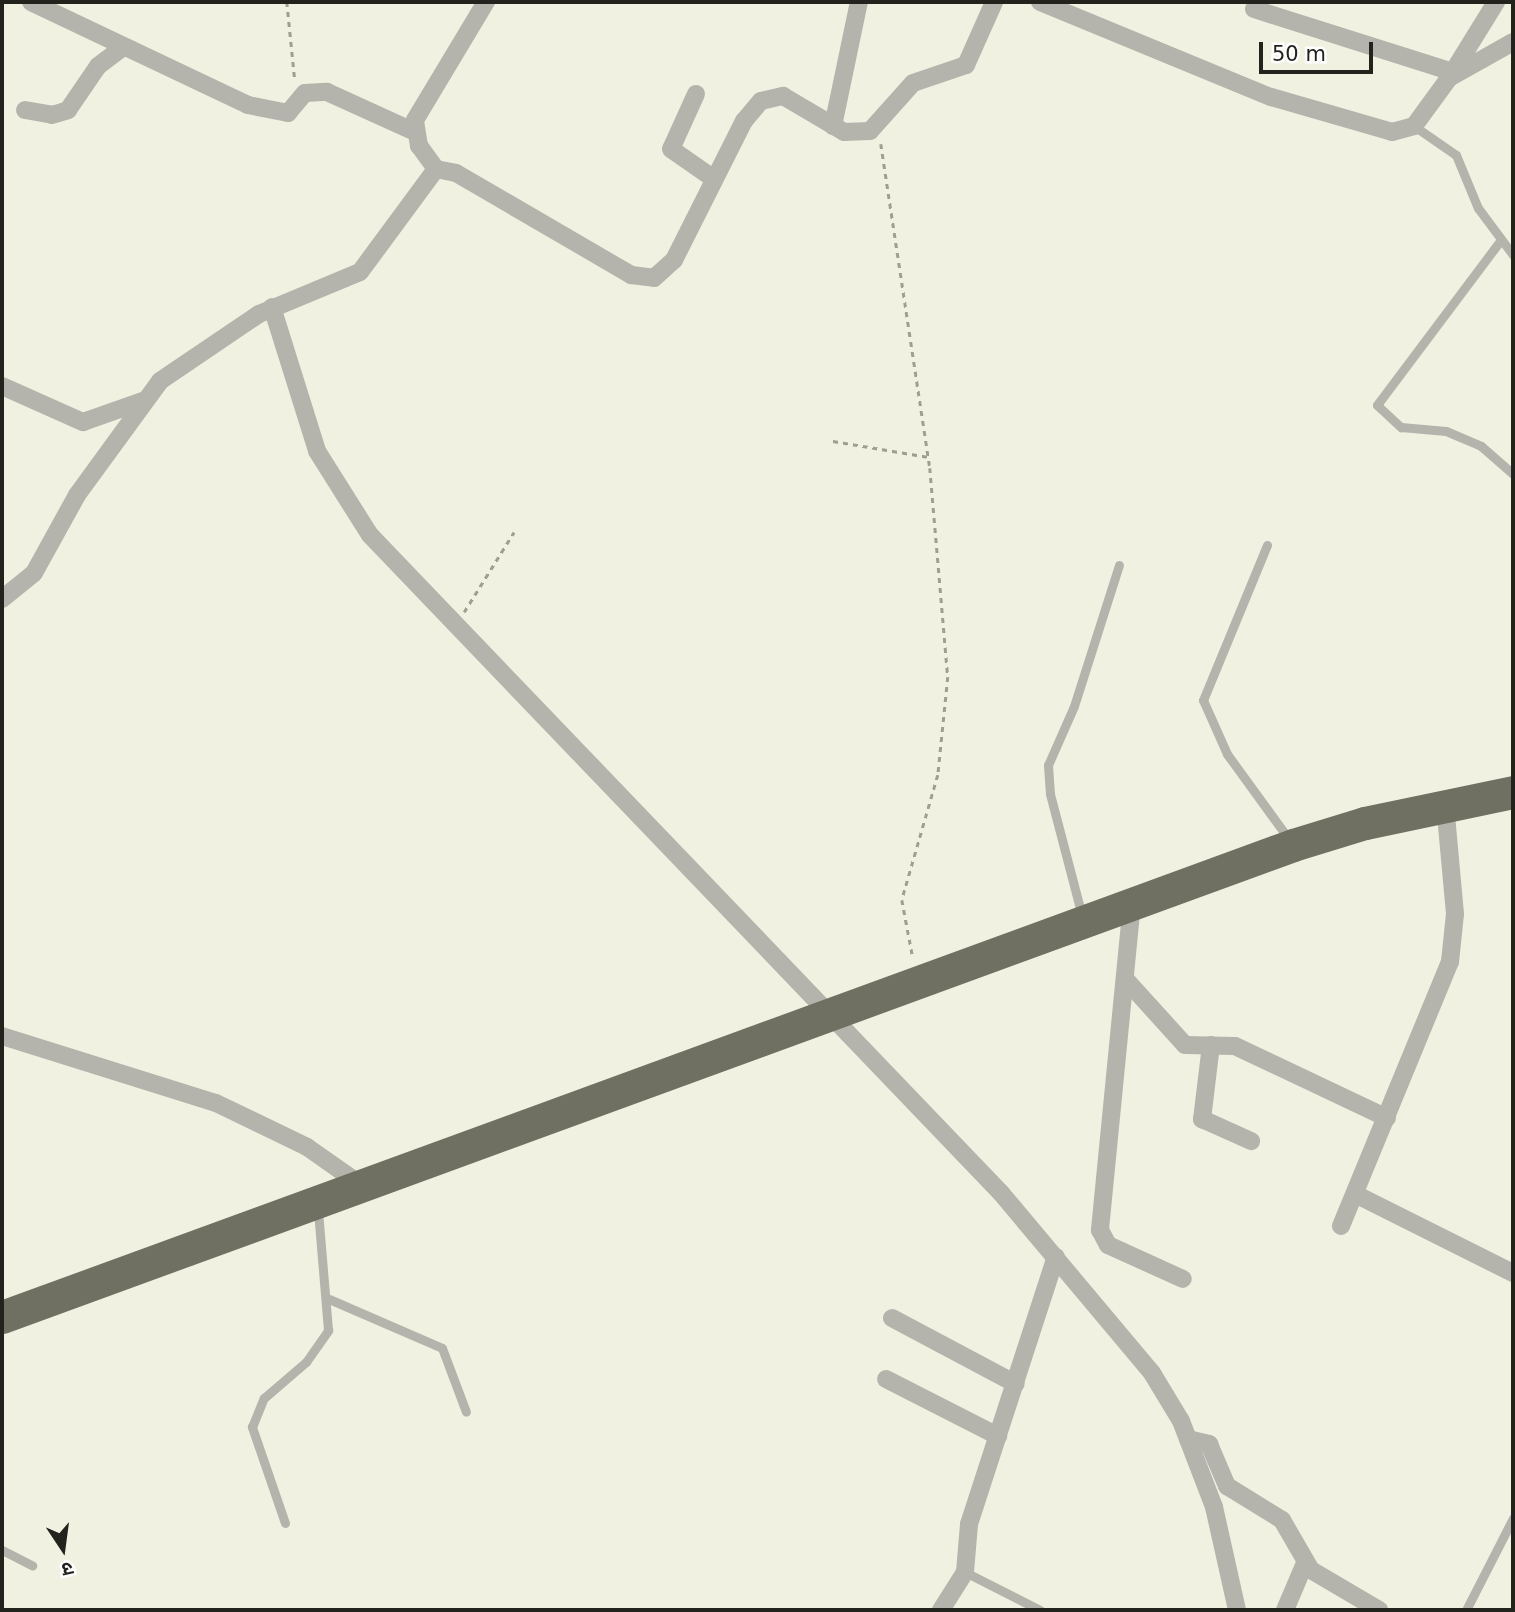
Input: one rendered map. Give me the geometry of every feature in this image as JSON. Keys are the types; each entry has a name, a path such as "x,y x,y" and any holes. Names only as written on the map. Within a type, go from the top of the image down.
{"highway":[{"path":"2,1317 920,979 1293,845 1445,804 1513,792"}],"street":[{"path":"31,2 123,47 274,113 327,92 413,131 436,169 456,173 643,278 665,273 749,114 770,97 794,100 832,126 858,134 878,127 913,83 967,65 995,2"},
{"path":"413,131 486,2"},
{"path":"832,126 859,2"},
{"path":"1040,2 1270,97 1392,132 1413,126 1451,75 1496,2"},
{"path":"1254,9 1451,75 1513,42"},
{"path":"24,110 68,110 98,66 123,47"},
{"path":"696,94 671,149 714,179"},
{"path":"2,599 34,573 77,495 131,429 144,401 194,355 283,302 360,272 436,169"},
{"path":"283,302 305,424 356,518 839,1010 1056,1257 1153,1373 1193,1439 1231,1566 1237,1610"},
{"path":"2,386 83,422 144,401"},
{"path":"1341,1226 1387,1118 1455,940 1445,804"},
{"path":"1132,903 1127,981 1100,1230 1108,1245 1184,1279"},
{"path":"1127,981 1174,1039 1250,1052 1387,1118"},
{"path":"2,1036 216,1103 307,1147 360,1185"},
{"path":"1211,1045 1202,1118 1251,1141"},
{"path":"1355,1194 1513,1273"},
{"path":"941,1610 965,1572 969,1524 1056,1257"},
{"path":"892,1318 1016,1384"},
{"path":"886,1379 998,1436"},
{"path":"1193,1439 1209,1444 1233,1492 1282,1520 1305,1563 1379,1610"},
{"path":"1285,1610 1305,1563"}],"lane":[{"path":"1413,126 1456,155 1471,196 1500,241 1513,255"},
{"path":"1500,241 1377,405 1401,427 1446,431 1481,446 1513,474"},
{"path":"1267,545 1203,700 1227,754 1293,845"},
{"path":"1084,921 1049,794 1048,765 1074,706 1119,565"},
{"path":"285,1523 254,1442 253,1417 264,1398 321,1344 329,1299 317,1201"},
{"path":"329,1299 442,1348 466,1412"},
{"path":"1466,1610 1513,1518"},
{"path":"2,1550 32,1565"},
{"path":"965,1572 1040,1610"}],"path":[{"path":"287,2 297,104"},
{"path":"878,127 929,457 948,677 938,775 902,900 903,927 920,979"},
{"path":"833,441 929,457"},
{"path":"468,607 514,532"}]}
